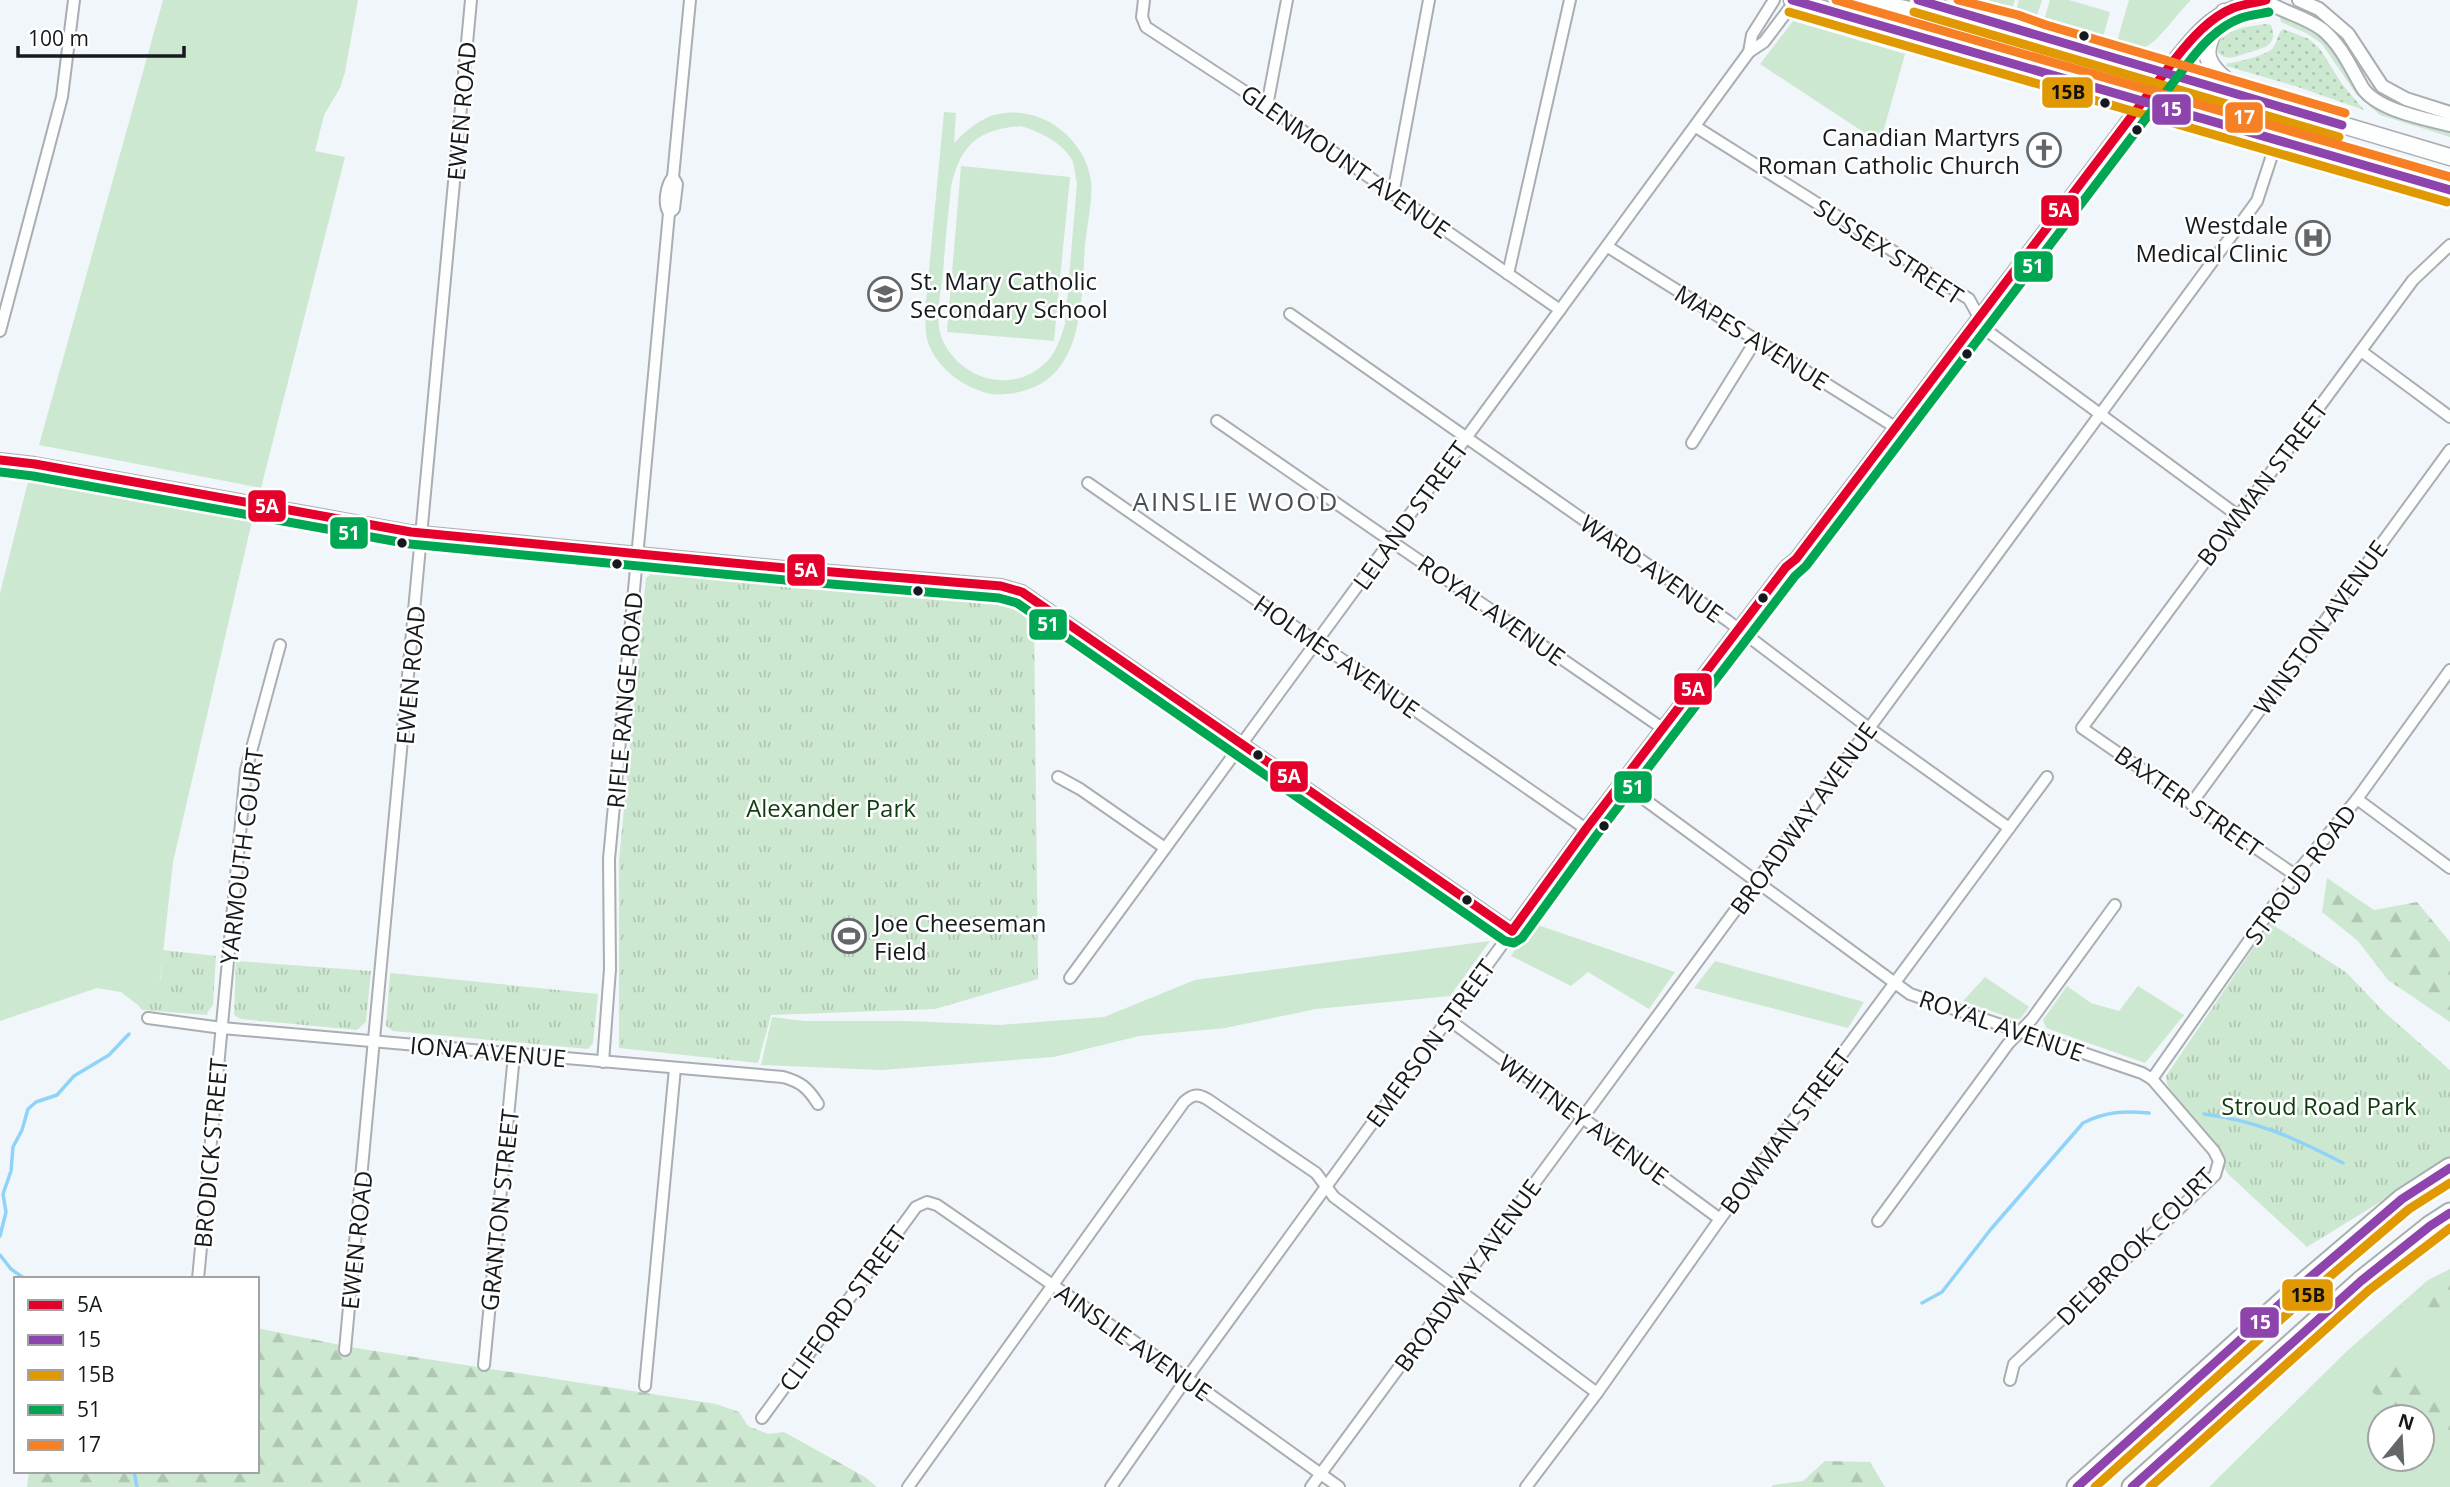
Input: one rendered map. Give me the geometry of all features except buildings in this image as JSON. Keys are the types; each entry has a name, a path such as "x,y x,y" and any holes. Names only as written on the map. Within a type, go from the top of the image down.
{"highway":[{"path":"2077,1487 2300,1286 2402,1199 2450,1168"},
{"path":"2132,1487 2361,1281 2450,1213"}],"main road":[{"path":"1794,0 2450,190"},
{"path":"1861,0 2042,37"},
{"path":"1918,0 2450,157"},
{"path":"2224,12 2208,47 2208,61 2219,75 2246,96"}],"street":[{"path":"0,331 62,97 74,0"},
{"name":"EWEN ROAD","path":"345,1350 376,1041 471,0"},
{"name":"RIFLE RANGE ROAD","path":"603,1062 610,968 609,859 669,213 674,209 677,184 673,177 691,0"},
{"path":"1267,106 1287,0"},
{"path":"1393,194 1429,0"},
{"path":"1508,274 1570,0"},
{"name":"LELAND STREET","path":"1749,52 1752,35 1774,0"},
{"name":"LELAND STREET","path":"1070,978 1749,52 1764,42 1794,0"},
{"path":"2266,0 2279,9 2308,20 2324,31 2334,41 2362,87 2372,97 2400,111 2450,125"},
{"name":"EMERSON STREET","path":"1111,1487 1187,1378 1586,829 1786,567 1796,559 2165,72 2203,26 2224,12 2251,1 2266,0"},
{"path":"2299,0 2319,9 2348,34 2382,86 2406,99 2450,113"},
{"name":"GLENMOUNT AVENUE","path":"1143,4 1142,18 1146,27 1267,106 1560,310"},
{"name":"SUSSEX STREET","path":"1696,127 1969,299 1986,330 2237,515"},
{"name":"BROADWAY AVENUE","path":"1311,1487 2258,201 2277,140"},
{"name":"BOWMAN STREET","path":"2082,728 2413,280 2450,245"},
{"name":"MAPES AVENUE","path":"1608,247 1895,427"},
{"name":"WARD AVENUE","path":"1290,314 1739,629 2009,828"},
{"path":"1692,443 1756,340"},
{"path":"2361,351 2450,417"},
{"name":"ROYAL AVENUE","path":"1217,421 1662,728"},
{"name":"WINSTON AVENUE","path":"2191,804 2450,450"},
{"path":"0,460 422,533 638,555 1001,586 1021,592 1512,931"},
{"name":"HOLMES AVENUE","path":"1088,483 1586,829"},
{"name":"YARMOUTH COURT","path":"222,1028 246,770 280,645"},
{"name":"STROUD ROAD","path":"2152,1079 2295,875 2357,799 2450,670"},
{"name":"BAXTER STREET","path":"2082,728 2295,875"},
{"path":"1058,777 1080,789 1165,848"},
{"name":"BOWMAN STREET","path":"1526,1487 1597,1393 1720,1219 2047,777"},
{"name":"ROYAL AVENUE","path":"1622,783 1910,994 2142,1073 2152,1079"},
{"path":"2357,799 2450,868"},
{"path":"1878,1222 2008,1044 2032,1019 2115,905"},
{"name":"IONA AVENUE","path":"148,1018 222,1028 783,1077 800,1082 818,1104"},
{"name":"WHITNEY AVENUE","path":"1448,1019 1720,1219"},
{"name":"BRODICK STREET","path":"198,1277 222,1028"},
{"name":"GRANTON STREET","path":"484,1364 514,1055"},
{"path":"645,1386 675,1068"},
{"name":"DELBROOK COURT","path":"2010,1380 2014,1364 2215,1175 2219,1161 2214,1151 2152,1079"},
{"path":"908,1487 1184,1102 1191,1096 1200,1095 1207,1099 1316,1173 1335,1198 1597,1393"},
{"name":"AINSLIE AVENUE","path":"927,1202 937,1205 1339,1487"},
{"name":"CLIFFORD STREET","path":"762,1418 916,1207 927,1202"}],"green space":[{"path":"163,0 358,0 345,72 340,88 324,115 315,151 345,157 261,488 39,445"},
{"path":"1955,0 2015,0 2011,12"},
{"path":"2019,0 2042,0 2036,19 2015,14"},
{"path":"2050,0 2069,0 2110,12 2103,37 2044,20"},
{"path":"2129,0 2191,0 2154,41 2141,47 2117,41"},
{"path":"2280,17 2309,28 2323,39 2360,90 2450,128 2450,137 2380,115 2356,94 2322,44 2308,34 2281,22"},
{"path":"1793,21 1905,54 1880,143 1760,64"},
{"path":"2271,25 2273,38 2263,48 2231,58 2216,51 2219,43 2229,33"},
{"path":"2283,29 2309,39 2320,49 2342,84 2364,110 2226,66 2227,63 2269,51"},
{"path":"944,112 956,113 954,143 969,129 998,114 1029,114 1058,128 1070,138 1087,165 1091,181 1091,204 1076,333 1057,370 1041,384 1019,392 983,392 954,376 934,356 927,339 925,312","holes":["1021,126 1050,138 1072,160 1077,183 1065,324 1054,353 1047,362 1029,375 999,380 971,371 958,362 948,350 941,336 939,304 951,187 960,160 973,142 982,136 993,131"]},
{"path":"961,166 1070,177 1054,341 947,332"},
{"path":"29,478 252,521 173,862 159,989 154,996 138,1005 121,992 97,988 0,1021 0,593"},
{"name":"Alexander Park","path":"655,570 1004,602 1018,604 1034,616 1038,979 935,1009 771,1015 758,1063 619,1048 619,861 646,578"},
{"path":"2327,878 2374,910 2417,902 2450,942 2450,1022 2388,980 2358,941 2322,912"},
{"path":"1532,923 1675,972 1649,1009 1588,972 1571,986 1511,956"},
{"name":"Stroud Road Park","path":"2270,923 2347,973 2382,1010 2450,1070 2450,1164 2406,1186 2307,1247 2229,1175 2167,1084 2166,1076"},
{"path":"1490,941 1450,996 1316,1009 1225,1028 1139,1036 1054,1057 881,1070 761,1065 772,1017 805,1021 910,1021 1000,1025 1104,1017 1195,980"},
{"path":"163,950 216,956 213,1005 208,1015 142,1010 138,1005 153,994 160,983"},
{"path":"236,961 371,971 366,1022 357,1030 241,1019 234,1015"},
{"path":"1715,961 1864,1002 1848,1028 1694,988"},
{"path":"390,973 598,994 593,1043 588,1049 393,1031 386,1026"},
{"path":"1985,977 2029,1007 2021,1018 2016,1020 1963,1001"},
{"path":"2067,986 2091,1003 2119,1011 2138,986 2184,1015 2145,1063 2046,1028 2043,1020"},
{"path":"2450,1269 2450,1487 2209,1487 2347,1351 2428,1280"},
{"path":"2450,1271 2450,1316 2402,1313 2399,1308 2430,1281"},
{"path":"259,1328 350,1347 716,1404 739,1412 748,1426 768,1434 784,1432 865,1477 877,1487 27,1487 29,1473 259,1473"},
{"path":"2390,1359 2450,1413 2450,1449 2436,1438 2436,1403 2387,1403 2372,1392 2378,1364"},
{"path":"1825,1461 1870,1462 1885,1487 1771,1487 1803,1481"}],"waterway":[{"path":"0,1236 6,1212 3,1194 11,1171 13,1147 22,1130 28,1109 36,1102 57,1095 74,1076 109,1055 129,1034"},
{"path":"1922,1303 1942,1292 1991,1229 2083,1123 2115,1113 2149,1113"},
{"path":"2204,1114 2242,1121 2276,1132 2343,1163"},
{"path":"0,1255 11,1269 22,1277"},
{"path":"134,1473 137,1487"}],"transit line":[{"name":"15","path":"1792,0 2450,190"},
{"name":"17","path":"1836,0 2450,177"},
{"name":"15","path":"1918,0 2342,125"},
{"name":"17","path":"1958,0 2018,15 2345,113"},
{"name":"5A","path":"1512,931 1586,829 1786,567 1796,559 2175,59 2216,17 2233,8 2266,0"},
{"name":"15B","path":"1789,12 2447,202"},
{"name":"15B","path":"1914,12 2339,137"},
{"name":"51","path":"0,472 410,544 999,598 1017,603 1505,941 1514,943 1522,938 1596,836 1795,576 1806,566 2191,60 2210,38 2232,22 2269,12"},
{"name":"5A","path":"0,460 411,532 1001,586 1022,592 1512,931"},
{"name":"15","path":"2077,1487 2300,1286 2402,1199 2450,1168"},
{"name":"15B","path":"2095,1487 2308,1295 2409,1209 2450,1183"},
{"name":"15","path":"2132,1487 2361,1281 2450,1213"},
{"name":"15B","path":"2150,1487 2369,1290 2450,1228"}],"place":[{"name":"Canadian Martyrs Roman Catholic Church","path":"2044,150"},
{"name":"Westdale Medical Clinic","path":"2313,238"},
{"name":"St. Mary Catholic Secondary School","path":"885,294"},
{"name":"Joe Cheeseman Field","path":"849,936"}],"district":[{"name":"AINSLIE WOOD","path":"1236,501"}]}
